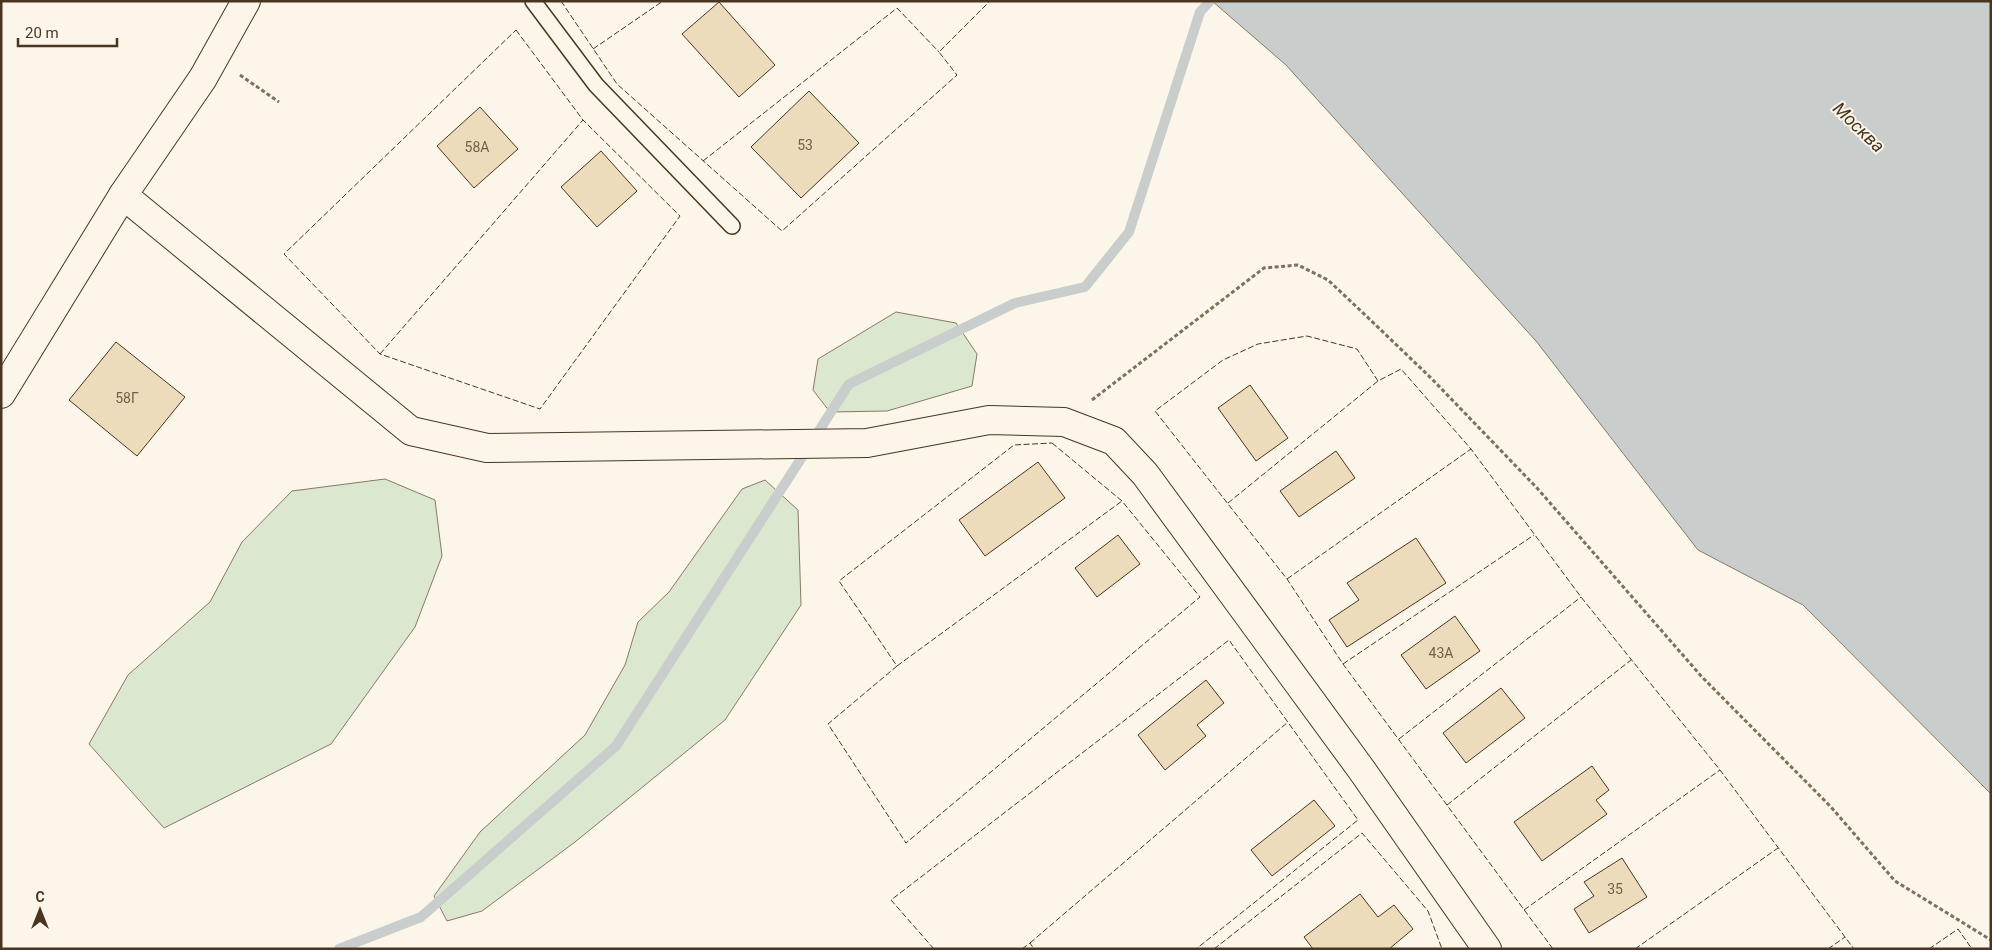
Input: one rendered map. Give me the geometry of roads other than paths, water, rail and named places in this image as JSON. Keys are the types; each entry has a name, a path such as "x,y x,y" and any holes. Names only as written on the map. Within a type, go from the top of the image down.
{"street":[{"path":"1,394 123,194 203,78 246,1"},
{"path":"123,194 411,431 487,448 867,443 989,420 1064,422 1114,441 1145,474 1355,761 1487,949"}],"lane":[{"path":"533,1 596,85 732,226"}],"water":[{"name":"Москва","path":"1212,1 1991,1 1991,794 1803,605 1698,550 1536,341 1286,65"}],"waterway":[{"path":"339,949 421,917 616,746 849,384 1015,303 1085,287 1129,232 1200,12 1210,1"}]}
